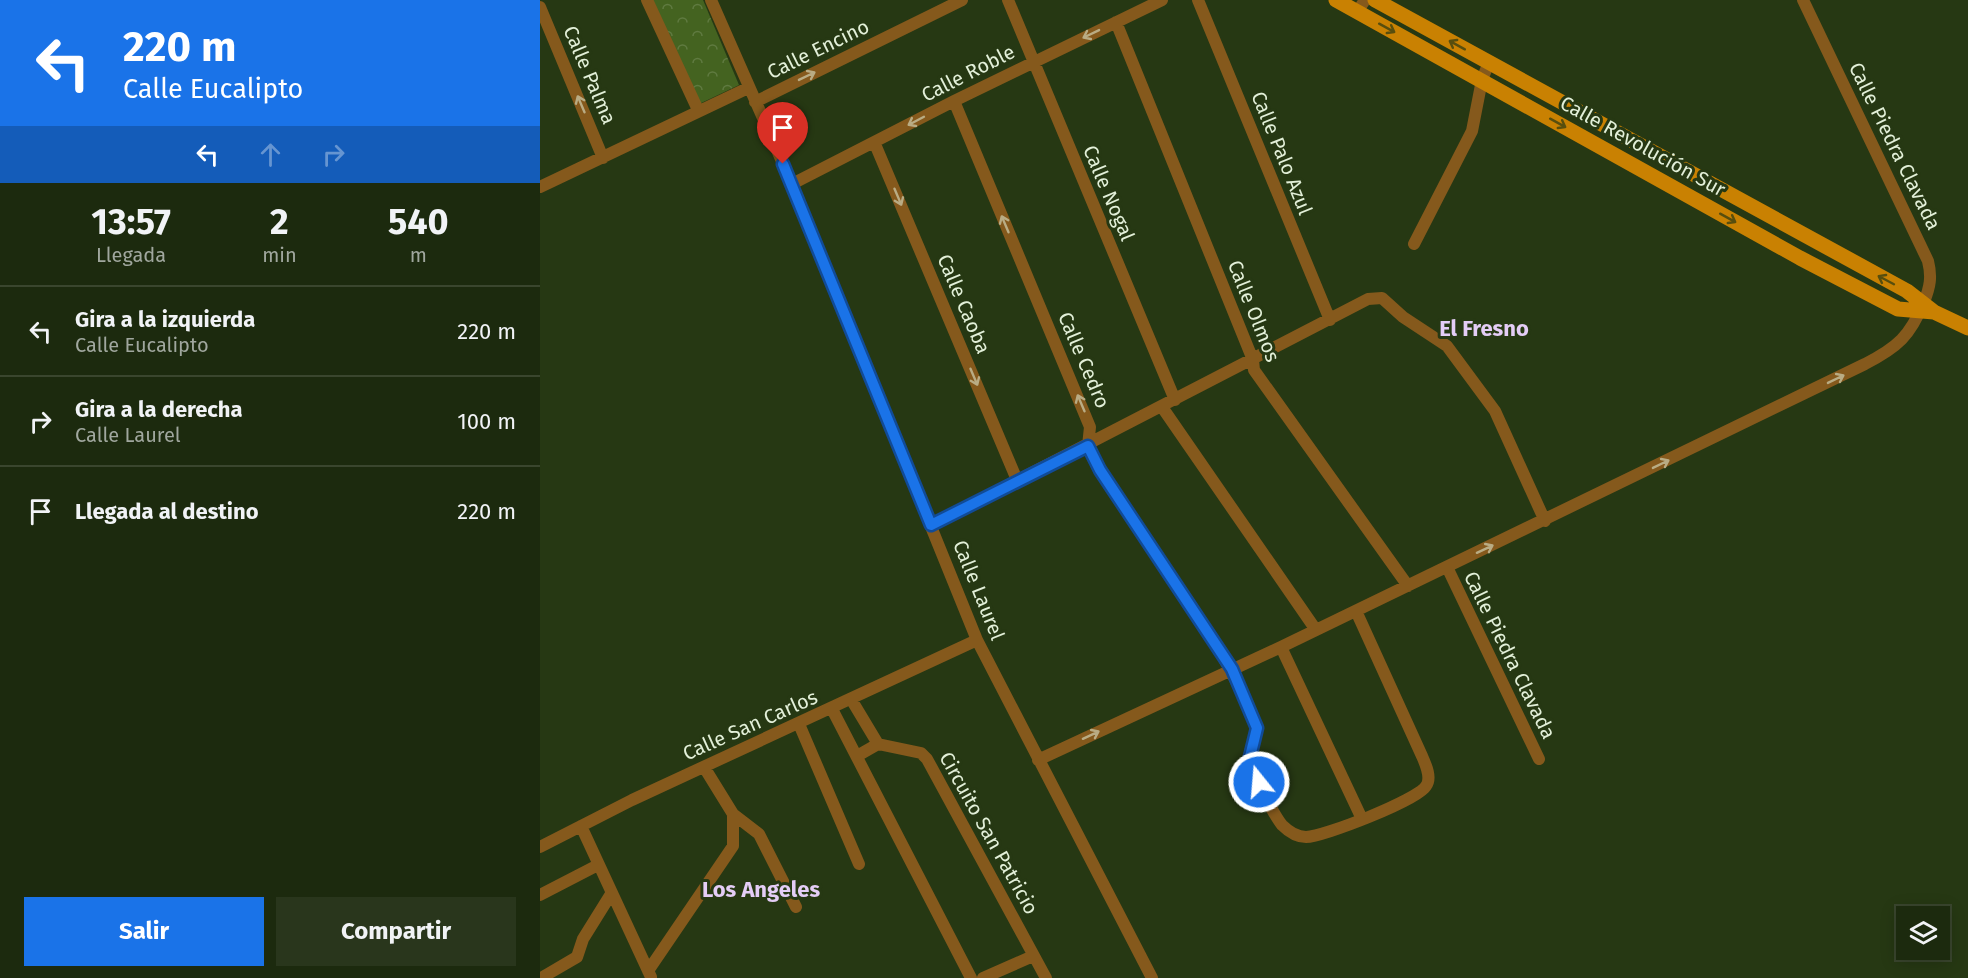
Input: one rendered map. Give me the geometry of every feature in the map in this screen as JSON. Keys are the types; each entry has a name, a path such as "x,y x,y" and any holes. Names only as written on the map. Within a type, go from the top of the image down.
{"main road":[{"name":"Calle Revolución Sur","path":"1336,0 1361,6 1482,80 1800,258 1898,309 1931,311"},
{"name":"Calle Revolución Sur","path":"1375,0 1810,240 1931,311 1968,328"},
{"path":"1685,194 1694,177"},
{"path":"1800,258 1810,240"}],"street":[{"path":"647,0 698,110"},
{"name":"Calle Laurel","path":"711,0 792,184 977,640 1152,978"},
{"name":"Calle Encino","path":"755,102 962,0"},
{"name":"Calle Nogal","path":"1008,0 1175,400"},
{"name":"Calle Roble","path":"792,184 875,144 954,101 1162,0"},
{"name":"Calle Palo Azul","path":"1198,0 1330,320"},
{"name":"Calle Piedra Clavada","path":"1803,0 1928,261 1931,277 1931,311"},
{"name":"Calle Palma","path":"540,7 603,158"},
{"name":"Calle Olmos","path":"1116,22 1253,360 1254,370 1408,585"},
{"path":"1414,244 1472,131 1482,80 1489,62"},
{"path":"540,187 748,88"},
{"name":"Calle Cedro","path":"954,101 1090,427 1088,446 1100,470 1232,669 1257,728 1250,764 1277,818 1288,831 1300,837 1323,834 1362,819"},
{"name":"Calle Caoba","path":"875,144 1017,480"},
{"path":"931,525 1368,300 1378,297 1387,300 1403,317 1447,346 1495,411 1545,521"},
{"path":"1038,760 1545,521 1881,356 1931,311"},
{"path":"1162,407 1316,630"},
{"name":"Calle Piedra Clavada","path":"1447,567 1539,759"},
{"path":"1281,647 1362,819 1421,792 1428,783 1429,776 1422,756 1356,611"},
{"name":"Calle San Carlos","path":"540,847 704,767 977,640"},
{"path":"851,699 878,744 857,756"},
{"path":"832,709 971,978"},
{"path":"799,724 859,864"},
{"name":"Circuito San Patricio","path":"878,744 921,753 927,759 1046,978"},
{"path":"704,767 733,814 759,834 796,907"},
{"path":"650,974 733,846 733,814"},
{"path":"581,826 650,974"},
{"path":"540,895 598,865"},
{"path":"546,977 577,957 583,939 611,894"},
{"path":"983,978 1033,956"}],"green space":[{"path":"650,0 703,0 739,85 699,104"}],"district":[{"name":"El Fresno","path":"1484,328"},
{"name":"Los Angeles","path":"761,889"}],"route":[{"path":"783,164 931,525 1088,446 1100,470 1232,669 1257,728 1249,761 1259,782"}]}
